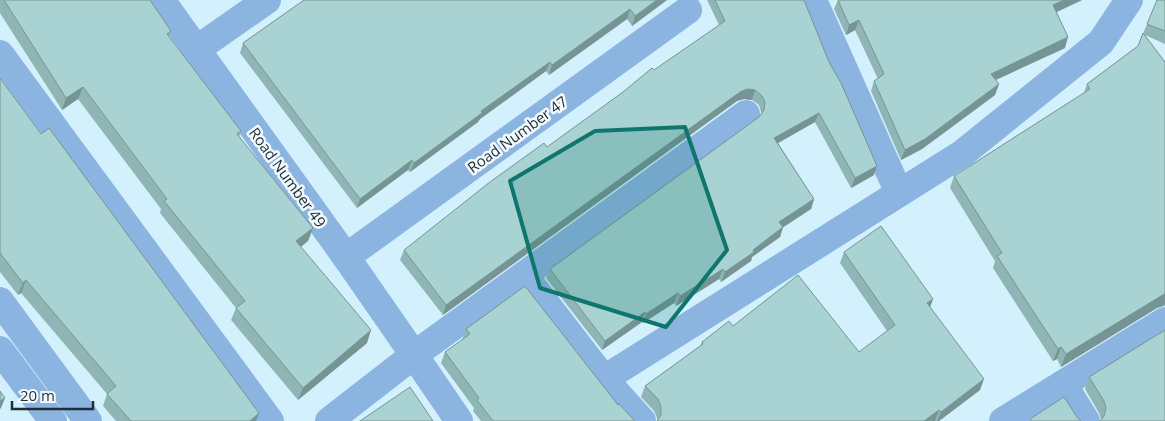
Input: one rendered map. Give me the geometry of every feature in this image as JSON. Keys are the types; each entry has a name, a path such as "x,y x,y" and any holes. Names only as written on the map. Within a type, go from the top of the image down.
{"street":[{"name":"Road Number 49","path":"161,0 346,257 459,421"},
{"path":"197,49 267,0"},
{"path":"813,0 899,193"},
{"path":"604,379 963,153 1101,42 1129,0"},
{"name":"Road Number 47","path":"346,257 688,10"},
{"path":"0,54 270,421"},
{"path":"329,421 414,355 746,114"},
{"path":"524,275 604,379 642,421"},
{"path":"0,301 88,421"},
{"path":"1003,421 1165,321"},
{"path":"0,350 48,419 71,398"},
{"path":"1063,384 1086,421"}],"highlighted area":[{"path":"685,127 727,250 666,327 540,288 510,181 595,131"}],"building":[{"path":"4,0 150,0 171,31 167,34 241,131 237,134 313,228 296,241 371,330 303,388 236,308 245,301 164,201 167,199 83,87 66,98"},
{"path":"304,0 657,0 635,16 630,9 552,65 550,62 481,111 482,113 414,163 412,160 360,199 243,43"},
{"path":"715,0 804,0 829,62 841,83 877,166 855,178 819,113 774,138 814,199 779,222 783,227 753,250 754,252 725,272 723,269 680,296 678,293 646,314 645,312 605,341 550,269 759,117 764,110 765,102 762,96 755,90 747,89 740,92 446,305 404,250 490,182 544,143 547,147 623,92 652,68 654,70 725,21"},
{"path":"838,0 1064,0 1053,5 1068,37 991,74 999,84 925,139 905,150 874,81 884,74 859,20 849,25"},
{"path":"1157,0 1165,0 1165,31 1147,24"},
{"path":"1143,33 1165,62 1165,294 1066,354 1061,347 1058,349 997,256 1002,253 954,176 1090,89 1087,84 1138,46"},
{"path":"0,78 41,134 49,128 259,413 250,421 131,421 107,394 116,386 26,280 23,283 0,253"},
{"path":"881,226 933,299 927,303 984,379 941,412 939,410 924,421 657,421 661,415 661,407 658,399 645,386 703,344 702,342 729,321 733,326 798,275 859,352 895,325 844,252"},
{"path":"525,286 618,405 635,421 493,421 477,400 479,398 445,352 470,334 466,329"},
{"path":"1165,330 1165,421 1100,421 1104,416 1106,408 1104,401 1089,377"},
{"path":"410,387 433,421 360,421"},
{"path":"0,391 5,398 0,401"},
{"path":"1064,397 1081,421 1031,421 1030,419"}]}
